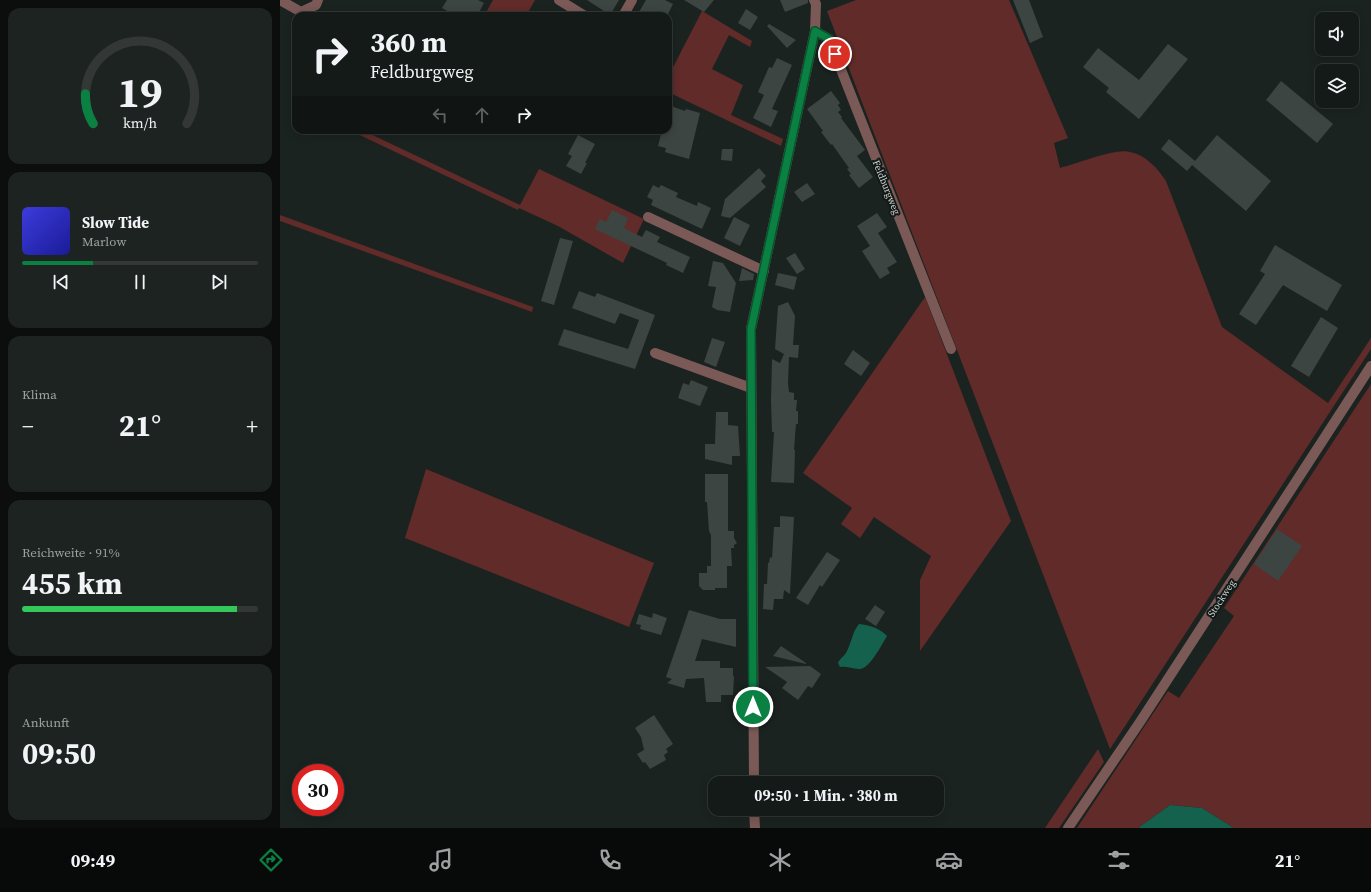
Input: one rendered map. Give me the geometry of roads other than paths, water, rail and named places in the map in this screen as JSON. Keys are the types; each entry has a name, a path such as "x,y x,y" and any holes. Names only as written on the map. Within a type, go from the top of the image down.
{"street":[{"path":"280,0 301,12 316,5 318,0"},
{"path":"559,0 578,12"},
{"path":"625,12 632,0"},
{"path":"754,776 751,329 815,31 816,4 814,0"},
{"name":"Feldburgweg","path":"815,31 829,39 951,349"},
{"path":"648,217 764,271"},
{"path":"656,353 751,388"},
{"name":"Stockweg","path":"1068,828 1140,722 1371,366"},
{"path":"754,816 755,828"}]}
